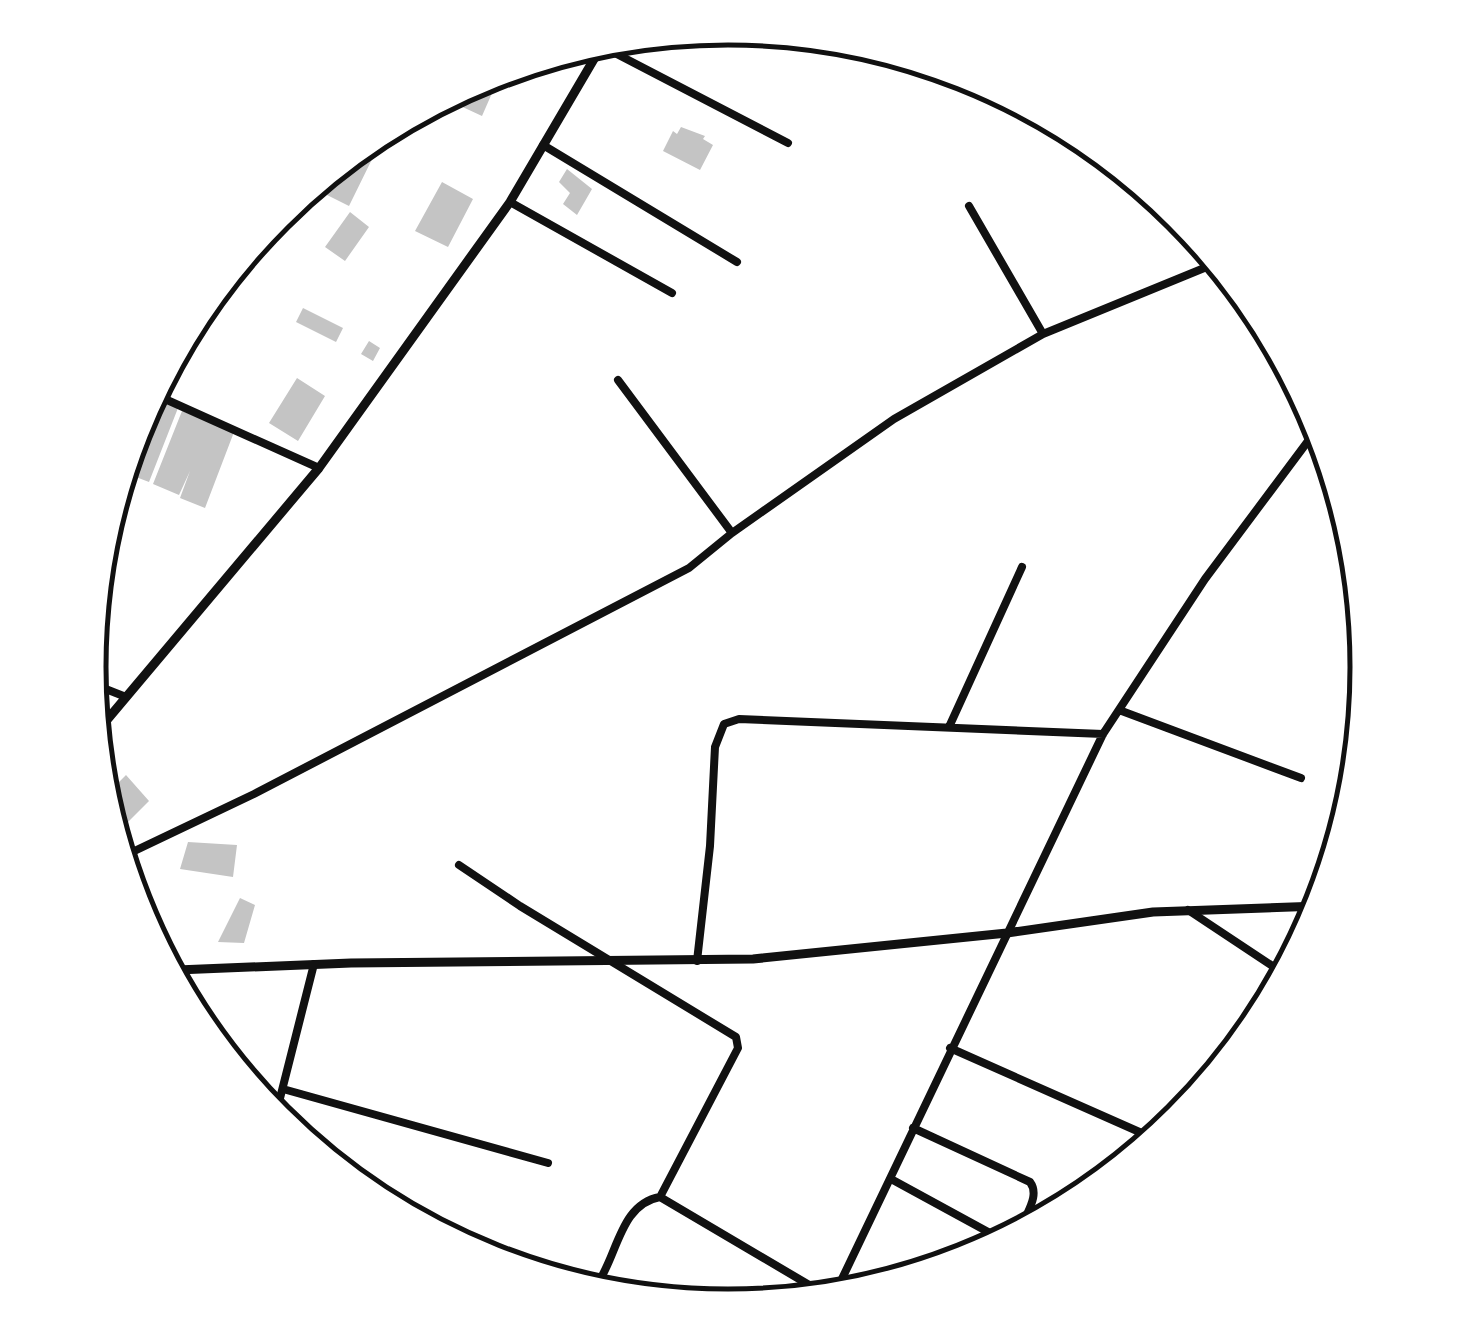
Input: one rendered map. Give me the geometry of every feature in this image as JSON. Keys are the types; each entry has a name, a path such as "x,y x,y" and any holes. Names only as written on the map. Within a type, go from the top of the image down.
{"street":[{"path":"619,55 788,143"},
{"path":"109,717 319,468 510,202 593,60"},
{"path":"543,145 737,262"},
{"path":"510,202 672,293"},
{"path":"969,206 1043,334"},
{"path":"135,851 254,794 689,568 732,533 894,420 1043,334 1205,268"},
{"path":"618,380 732,533"},
{"path":"167,400 319,468"},
{"path":"841,1279 1103,734 1205,579 1308,442"},
{"path":"948,728 1022,567"},
{"path":"107,690 126,697"},
{"path":"1119,710 1301,778"},
{"path":"697,961 710,846 715,746 724,724 739,719 1103,734"},
{"path":"459,865 736,1037 738,1048 660,1197 644,1202 632,1212 602,1276"},
{"path":"186,970 314,964 753,959 1007,933 1152,912 1302,907"},
{"path":"1188,910 1273,966"},
{"path":"281,1098 314,964"},
{"path":"950,1048 1141,1133"},
{"path":"283,1088 548,1163"},
{"path":"913,1128 1030,1182 1034,1198 1028,1212"},
{"path":"891,1179 988,1232"},
{"path":"660,1197 808,1284"}],"building":[{"path":"493,91 482,116 460,106"},
{"path":"681,127 705,136 703,139 713,145 700,170 663,151 673,131 677,134"},
{"path":"373,157 349,206 325,194"},
{"path":"567,169 592,189 577,215 563,204 570,193 559,182"},
{"path":"442,182 473,199 448,247 415,231"},
{"path":"350,212 369,227 345,261 325,247"},
{"path":"303,308 343,328 336,342 296,322"},
{"path":"369,341 380,348 373,361 361,354"},
{"path":"297,378 325,396 298,441 269,423"},
{"path":"166,403 178,408 149,482 137,477"},
{"path":"182,411 234,432 205,508 180,498 190,471 179,495 153,484"},
{"path":"126,775 149,801 127,823 118,788"},
{"path":"188,842 237,845 233,877 180,869"},
{"path":"240,898 255,905 244,943 218,942"}]}
